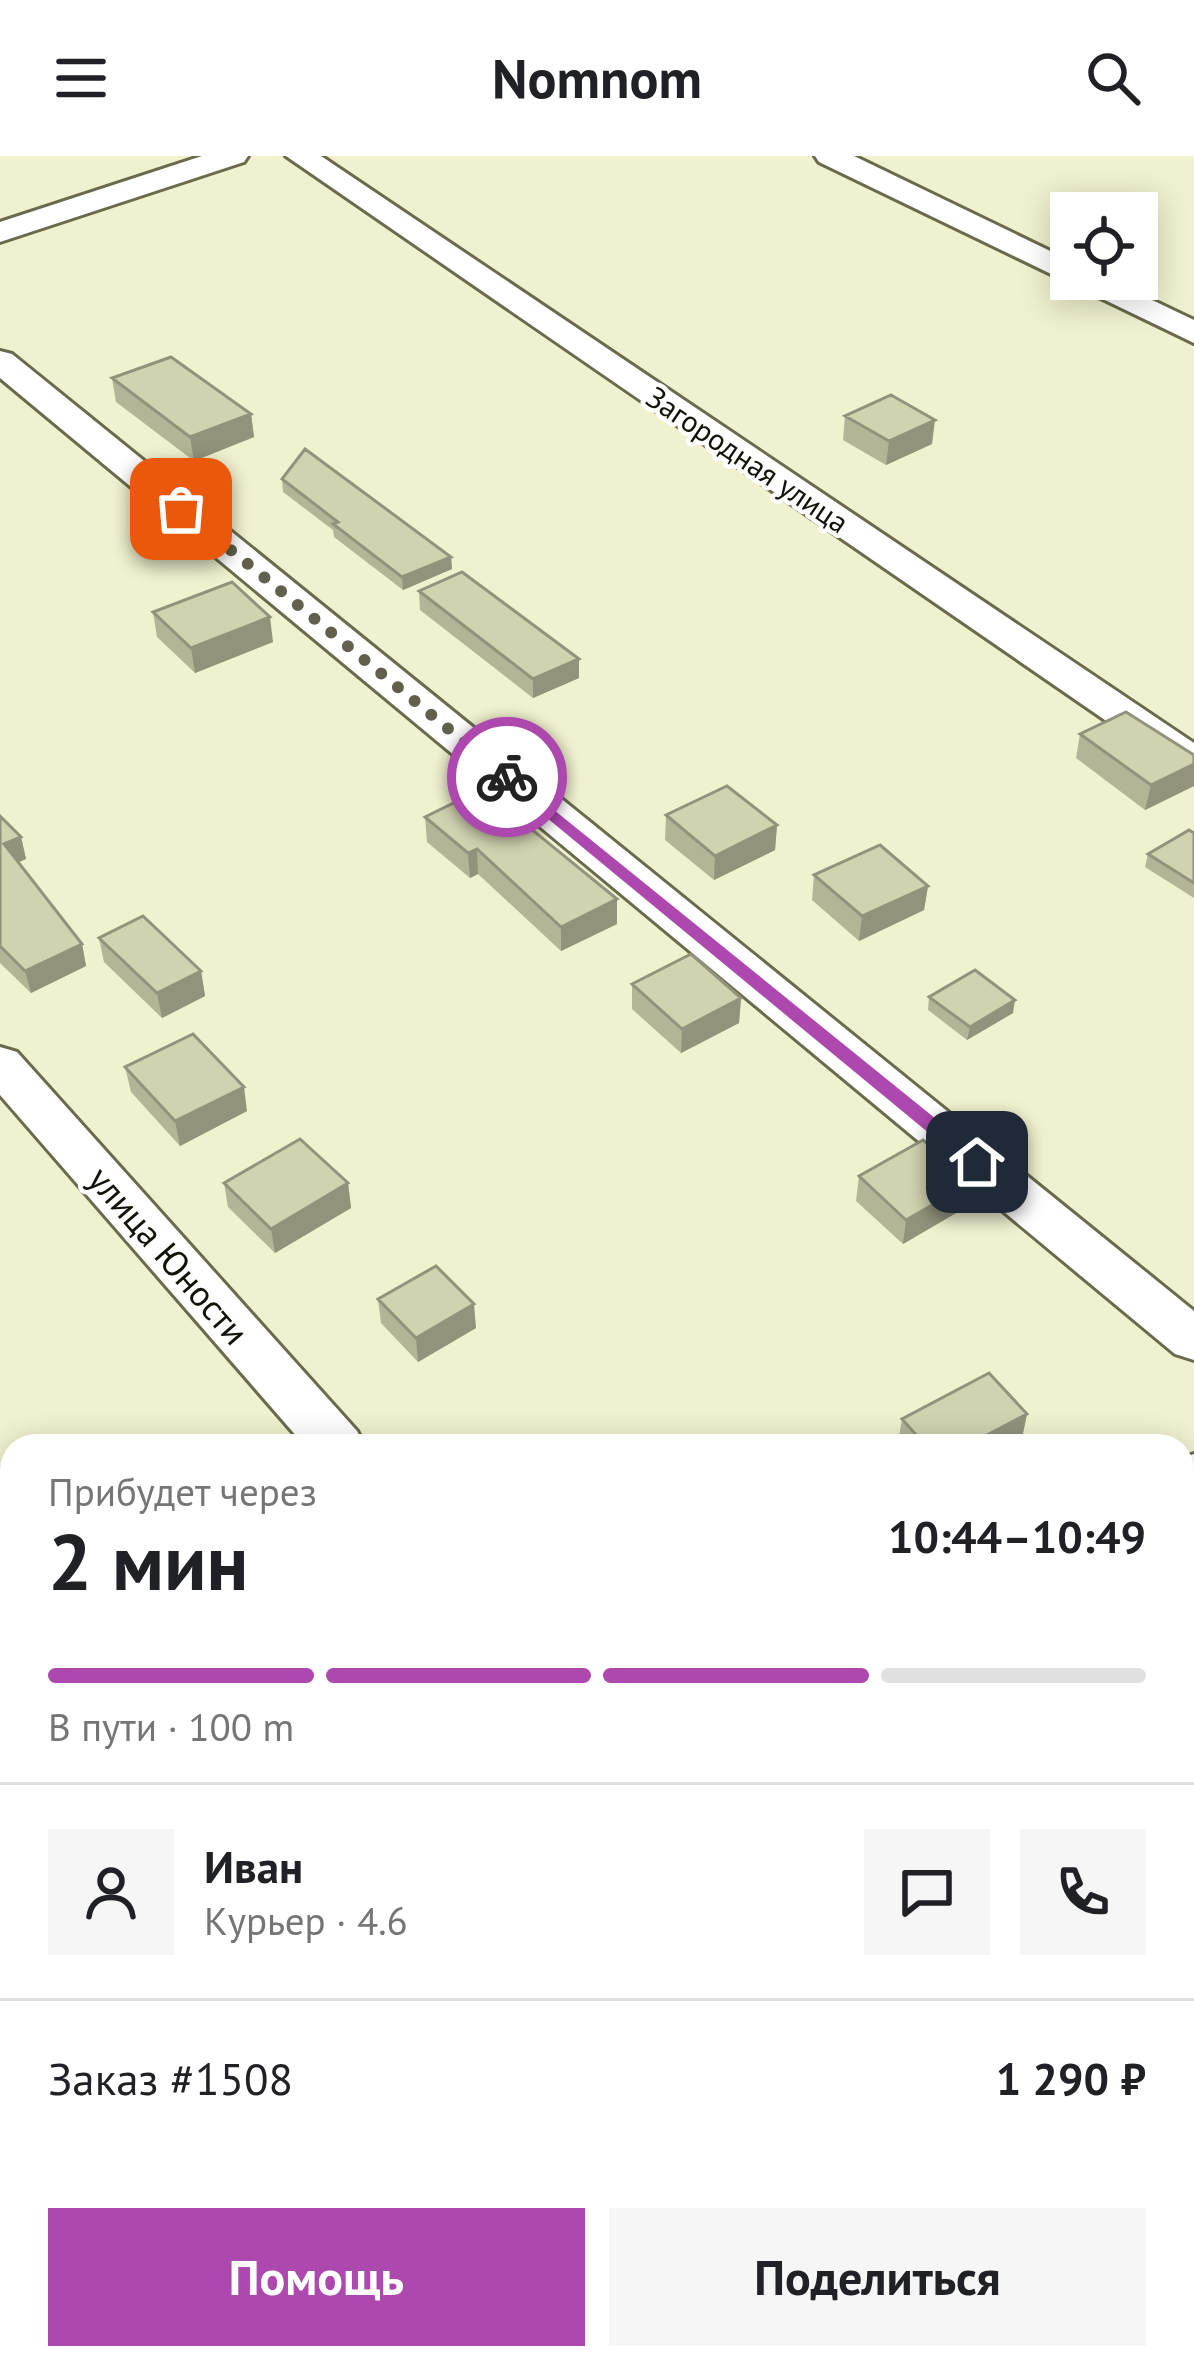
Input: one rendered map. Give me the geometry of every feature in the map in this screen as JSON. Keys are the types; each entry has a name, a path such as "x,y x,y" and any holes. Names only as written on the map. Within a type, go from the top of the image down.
{"street":[{"path":"0,232 232,156"},
{"name":"Загородная улица","path":"301,156 1194,762"},
{"path":"830,156 1050,264"},
{"path":"1126,300 1194,333"},
{"path":"0,361 1194,1340"},
{"name":"улица Юности","path":"0,1064 327,1434"}],"building":[{"path":"171,357 251,414 190,437 112,378"},
{"path":"891,395 935,420 889,441 845,416"},
{"path":"305,449 451,557 402,577 282,479"},
{"path":"462,572 579,659 533,679 419,591"},
{"path":"232,582 270,617 191,648 153,612"},
{"path":"1126,712 1194,755 1194,764 1151,785 1080,734"},
{"path":"727,786 777,825 715,856 666,815"},
{"path":"482,789 617,899 561,927 477,849 468,853 425,817"},
{"path":"0,816 21,837 4,844 82,944 25,971 0,946"},
{"path":"1189,830 1194,833 1194,883 1148,854"},
{"path":"880,845 928,886 862,916 814,875"},
{"path":"143,916 201,971 157,993 99,938"},
{"path":"691,954 741,998 682,1029 632,984"},
{"path":"975,970 1015,1000 970,1027 929,997"},
{"path":"193,1034 244,1087 175,1121 125,1067"},
{"path":"300,1139 348,1183 271,1229 224,1183"},
{"path":"923,1140 972,1182 906,1220 859,1176"},
{"path":"436,1266 474,1304 416,1338 378,1299"},
{"path":"989,1373 1027,1414 989,1434 915,1434 902,1419"}],"way so far":[{"path":"181,509 507,777"}],"route":[{"path":"507,777 977,1162"}]}
